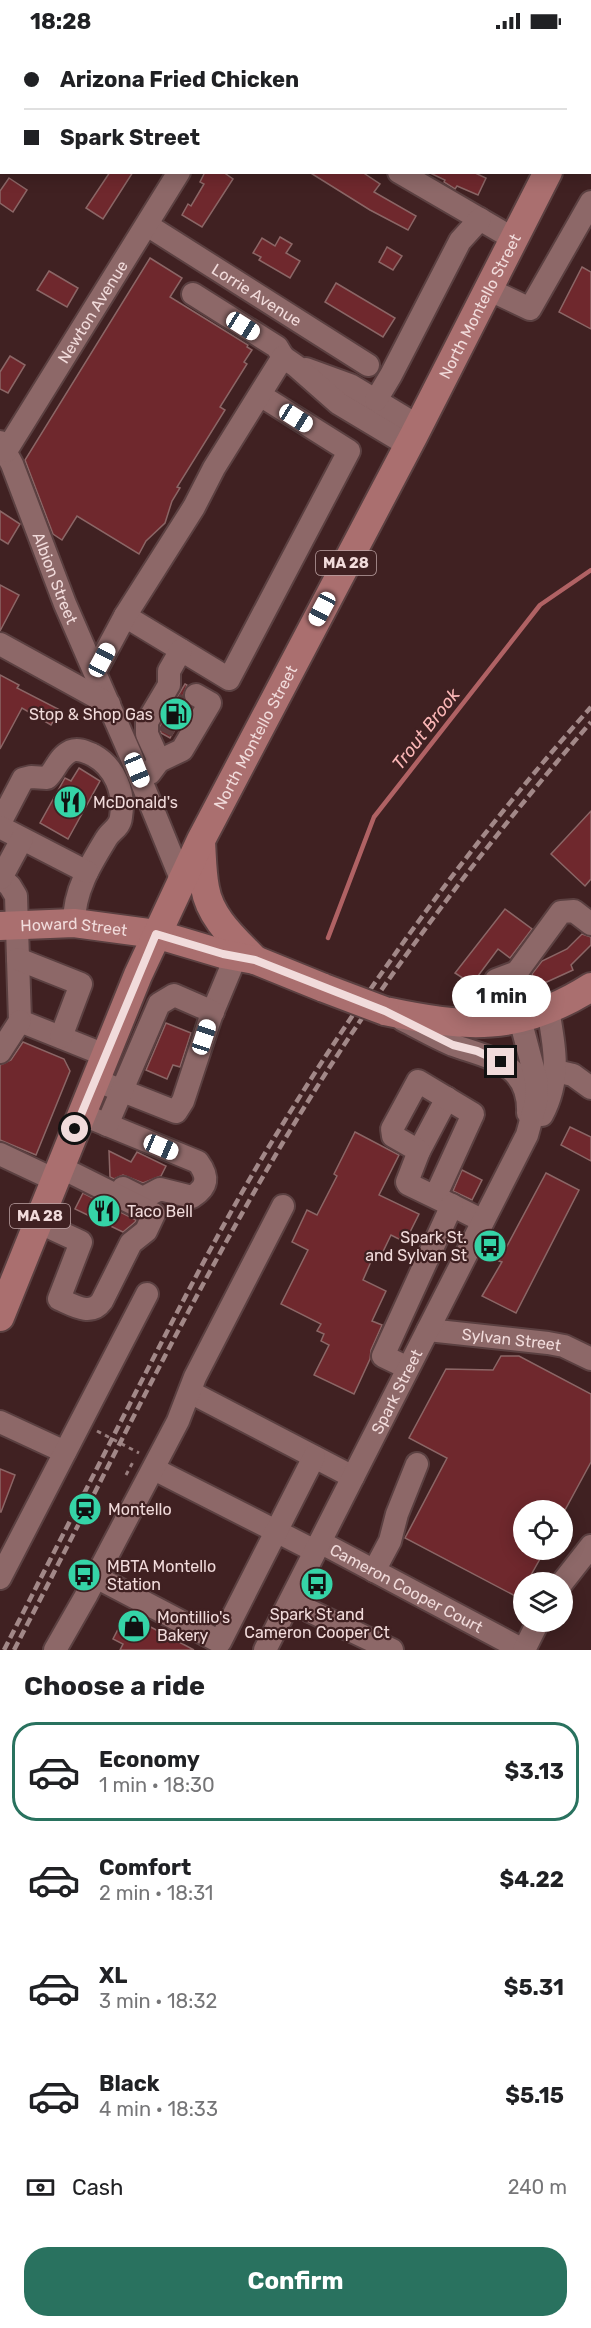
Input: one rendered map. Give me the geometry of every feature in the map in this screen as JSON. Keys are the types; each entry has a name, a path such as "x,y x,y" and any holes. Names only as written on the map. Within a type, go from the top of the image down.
{"main road":[{"name":"North Montello Street","path":"2,1308 59,1168 94,1119 100,1068 156,934 201,840 548,174"},
{"path":"201,840 205,889 214,914 246,958"},
{"name":"Howard Street","path":"9,925 74,923 156,934 246,958 385,1011 436,1022 465,1024 520,1019 548,1010 591,987"}],"street":[{"name":"Newton Avenue","path":"3,446 178,174"},
{"path":"402,174 514,239"},
{"path":"488,289 530,309 581,241 591,202"},
{"path":"376,400 460,241 480,219"},
{"name":"Lorrie Avenue","path":"147,225 368,365"},
{"path":"193,294 277,347 290,362 338,403 413,436"},
{"path":"290,362 350,385 376,400 413,436"},
{"path":"95,672 125,616 260,395 290,362"},
{"path":"125,616 229,679 349,451 260,395"},
{"name":"Albion Street","path":"3,446 65,604 182,880"},
{"path":"0,644 109,704"},
{"path":"122,807 146,792 159,761 177,753 179,710 170,668 181,650"},
{"path":"159,761 147,734 179,710"},
{"path":"74,923 74,906 78,891 108,835 117,828 121,820 122,807 118,782 110,767 104,761 88,753 76,750 64,756 47,778 31,777 22,780 0,825 87,872"},
{"path":"0,1052 20,1021 18,959 9,925 15,896 1,877 22,838"},
{"path":"496,980 517,972 561,912 574,910 591,924"},
{"path":"161,1147 183,1101 213,1012 246,958"},
{"path":"18,959 81,984 61,1037"},
{"path":"0,1154 59,1168 143,1198 160,1189 192,1197 200,1192 206,1182 205,1171 198,1162 94,1119 121,1091 159,1004 174,995 213,1012"},
{"name":"Spark Street","path":"265,1650 483,1221 527,1136 543,1112 556,1071 548,1010"},
{"name":"Spark Street","path":"385,1011 453,1045 492,1057 506,1065 525,1089 528,1106 527,1136"},
{"name":"Spark Street","path":"520,1019 537,1083 536,1102 527,1136"},
{"path":"20,1021 61,1037 100,1068 121,1091 176,1112"},
{"path":"556,1071 573,1075 591,1088"},
{"path":"408,1368 383,1356 474,1117 472,1112 420,1082 416,1082 392,1130 393,1136 419,1151"},
{"path":"447,1098 406,1180 408,1184 483,1221"},
{"path":"38,1222 81,1242 59,1299 88,1311 99,1306 131,1243 146,1231 154,1214 59,1168"},
{"path":"55,1650 96,1577 150,1461 178,1421 195,1377 283,1206"},
{"path":"0,1578 147,1294"},
{"name":"Sylvan Street","path":"428,1330 548,1342 564,1346 591,1359"},
{"path":"190,1392 353,1477"},
{"path":"0,1422 65,1452"},
{"path":"96,1577 220,1642 314,1457"},
{"name":"Cameron Cooper Court","path":"150,1461 277,1532 317,1546 374,1571 524,1650"},
{"path":"374,1571 390,1541 397,1514 417,1464"},
{"path":"571,1572 591,1546"},
{"path":"291,1602 392,1650"},
{"path":"524,1650 533,1632"}],"path":[{"path":"81,1422 150,1461"},
{"path":"126,1475 150,1461"}],"building":[{"path":"109,174 132,174 103,219 86,208"},
{"path":"204,174 226,174 233,179 202,227 182,215 188,204 191,206 204,184 200,182"},
{"path":"312,174 365,174 380,184 374,192 416,216 408,230 370,210"},
{"path":"432,174 477,174 486,178 478,195 457,186 455,189 444,182 445,180"},
{"path":"9,178 27,190 13,212 0,203 0,191"},
{"path":"280,237 292,244 286,253 300,261 290,278 259,260 261,257 253,253 262,238 275,246"},
{"path":"387,247 402,256 393,270 379,262"},
{"path":"150,258 182,278 170,297 248,345 247,347 252,350 244,362 247,364 220,407 225,410 177,487 180,488 172,501 165,523 146,541 139,554 77,516 62,540 53,534 25,460"},
{"path":"582,267 591,272 591,329 559,312"},
{"path":"49,271 78,288 67,307 37,290"},
{"path":"336,283 395,318 383,337 325,302"},
{"path":"10,356 25,365 8,393 0,389 0,372"},
{"path":"0,511 20,524 8,544 0,539"},
{"path":"0,585 19,595 0,631"},
{"path":"0,675 19,685 17,688 60,710 51,725 22,708 0,749"},
{"name":"Stop & Shop Gas","path":"185,684 187,685 183,696 189,707 170,738 161,733 160,726"},
{"name":"McDonald's","path":"79,768 100,781 68,839 40,823 65,778 71,781"},
{"path":"591,811 591,879 585,886 551,854"},
{"path":"505,909 532,929 510,958 498,949 472,984 455,973"},
{"path":"582,934 591,937 591,945 571,965 573,970 538,986 532,974 542,961 567,949"},
{"path":"166,1023 191,1033 180,1067 173,1065 167,1079 146,1070"},
{"path":"23,1042 64,1059 70,1071 36,1155 0,1140 0,1065 11,1060"},
{"path":"570,1127 591,1137 591,1161 561,1145"},
{"path":"355,1132 399,1155 379,1195 419,1214 405,1242 391,1235 379,1260 373,1257 363,1280 386,1291 372,1321 382,1325 354,1394 314,1375 329,1345 321,1341 324,1334 317,1331 321,1324 281,1304 308,1250 292,1242 307,1210 317,1215 337,1176 334,1174"},
{"path":"109,1151 131,1162 137,1152 166,1166 161,1176 143,1183 123,1175 114,1179 110,1177"},
{"path":"462,1170 482,1180 472,1200 453,1191"},
{"path":"546,1173 579,1190 516,1313 482,1296 502,1262 499,1261"},
{"name":"Taco Bell","path":"83,1193 136,1220 135,1222 123,1232 75,1209"},
{"path":"501,1356 519,1356 591,1394 591,1462 570,1500 513,1500 513,1560 539,1560 533,1572 513,1572 513,1595 405,1538 447,1458 409,1438 446,1369 493,1370"},
{"path":"0,1469 15,1475 1,1512 0,1512"},
{"name":"Montillio's Bakery","path":"126,1614 194,1650 120,1650 123,1644 113,1639"}],"waterway":[{"name":"Trout Brook","path":"328,938 374,817 540,605 591,570"}],"tunnel":[{"path":"174,703 186,711"},
{"path":"164,720 177,727"}],"railway":[{"path":"4,1650 188,1291 276,1135 347,1023 424,914 505,809 591,707"},
{"path":"14,1650 212,1268 316,1088 427,926 507,823 591,722"}],"place":[{"name":"Stop & Shop Gas","path":"176,714"},
{"name":"McDonald's","path":"70,802"},
{"name":"Taco Bell","path":"104,1211"},
{"name":"Spark St. and Sylvan St","path":"490,1246"},
{"name":"Montello","path":"85,1509"},
{"name":"MBTA Montello Station","path":"84,1575"},
{"name":"Spark St and Cameron Cooper Ct","path":"317,1584"},
{"name":"Montillio's Bakery","path":"134,1626"}],"route":[{"path":"75,1129 156,934 223,954 255,960 385,1011 453,1045 477,1051 501,1062"}]}
